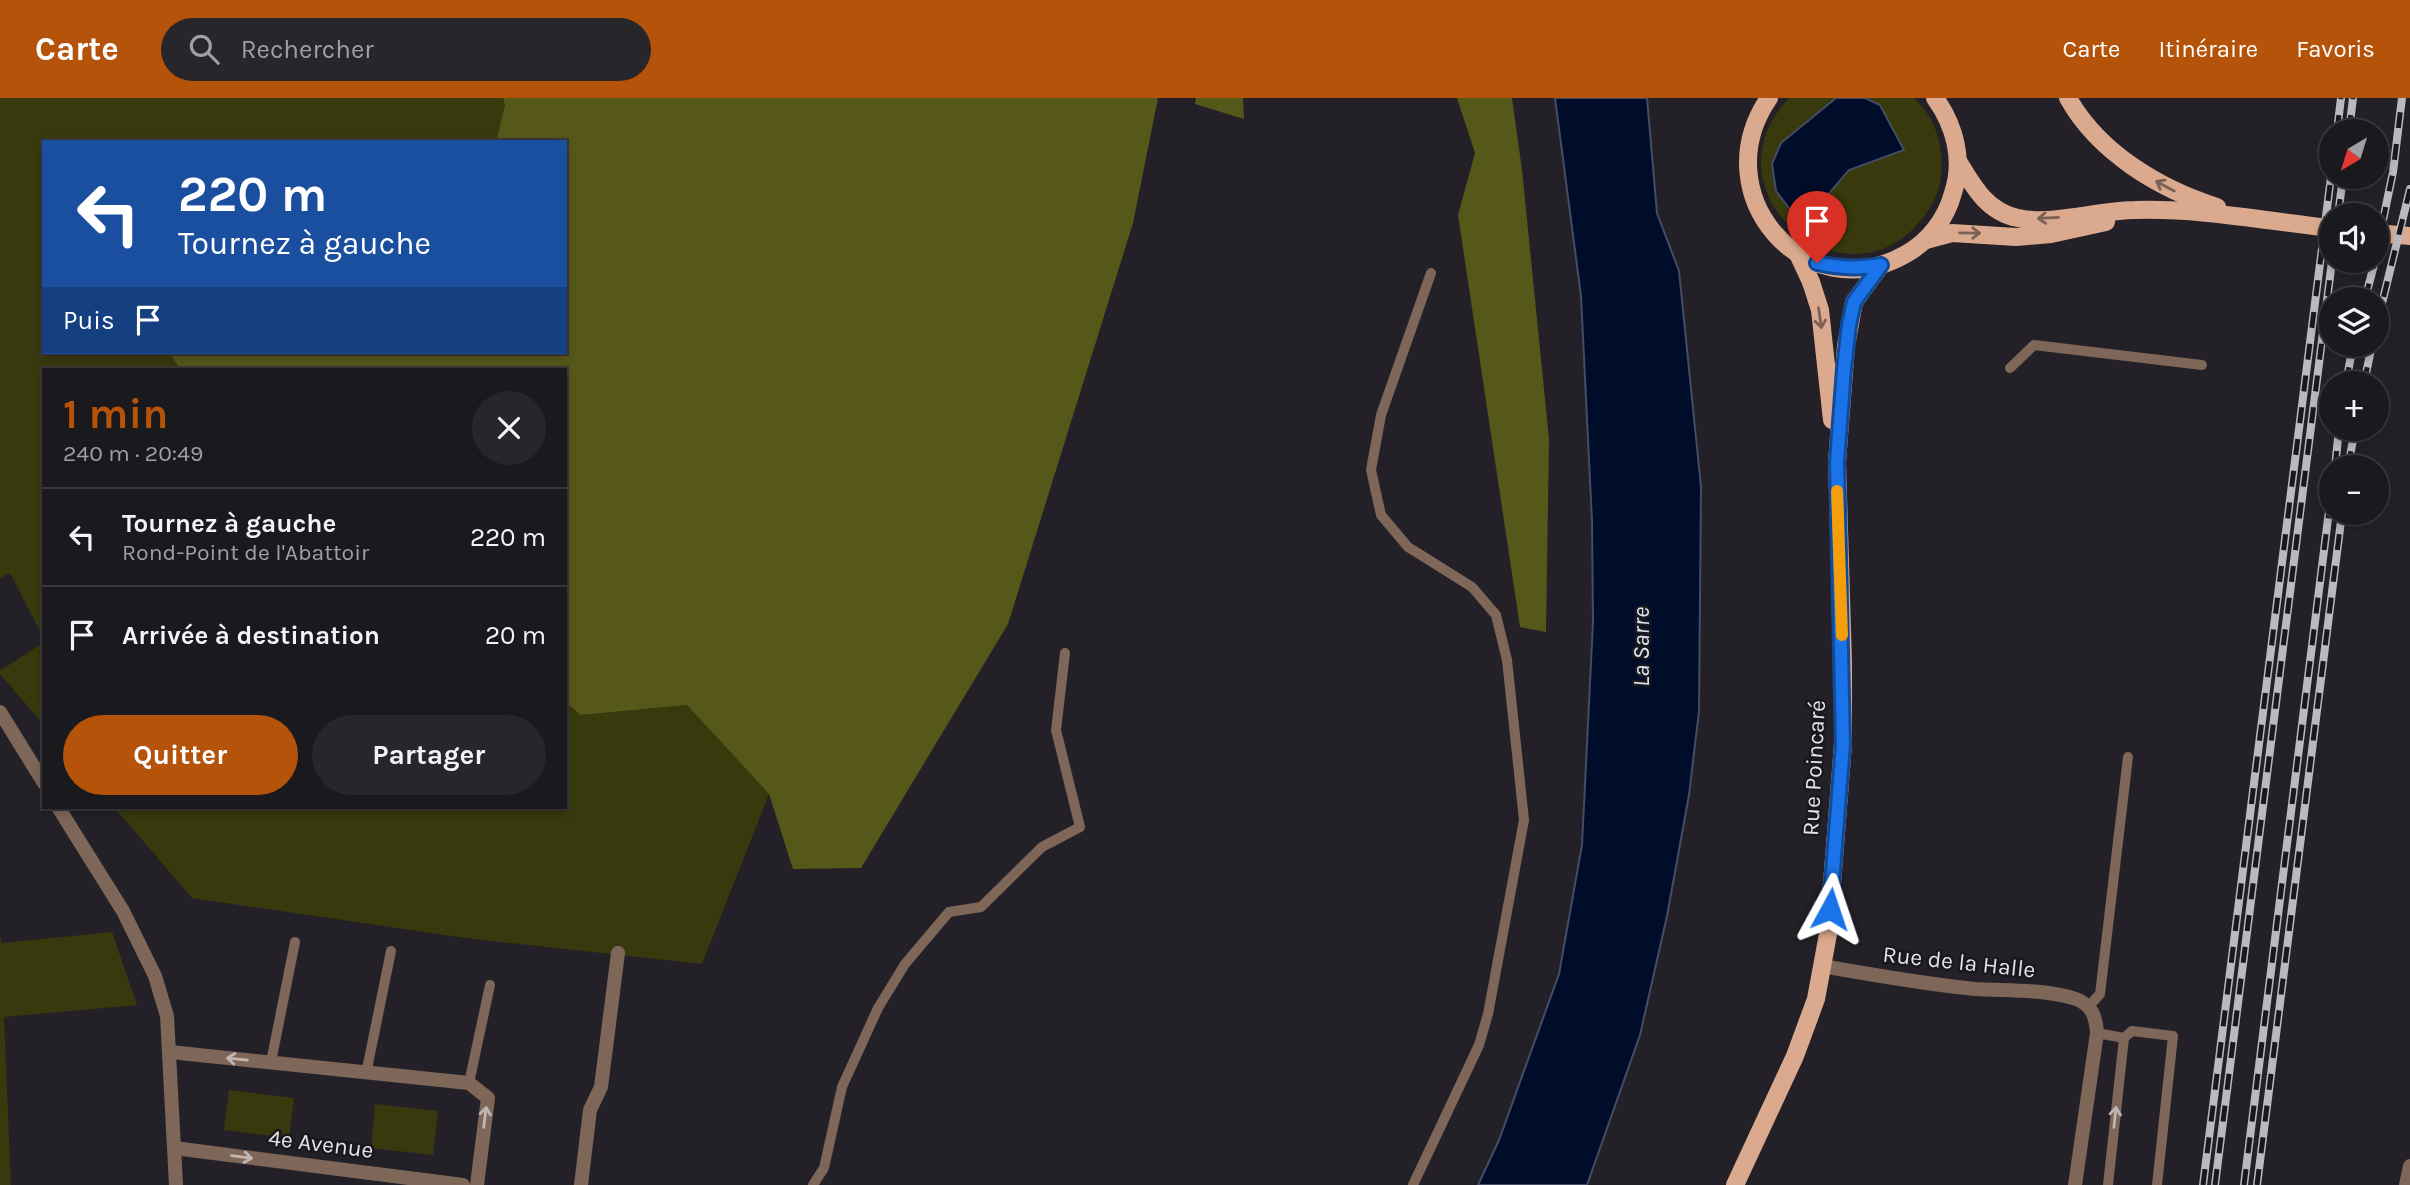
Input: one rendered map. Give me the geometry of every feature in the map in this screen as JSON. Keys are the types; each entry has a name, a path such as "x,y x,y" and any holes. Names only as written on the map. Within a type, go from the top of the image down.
{"main road":[{"path":"1751,98 1758,116"},
{"path":"1769,98 1750,137 1746,159 1748,182 1754,203 1765,223 1780,240 1798,254 1817,263 1860,269 1897,259 1926,240 1940,223 1950,204 1956,183 1956,139 1936,98"},
{"path":"1948,118 1950,98"},
{"path":"2068,98 2092,131 2132,166 2164,186 2196,201 2257,219"},
{"path":"1958,161 1978,195 1990,206 2018,219 2165,209 2319,227"},
{"path":"1926,240 1952,233 2016,237 2052,234 2165,209"},
{"path":"2389,234 2410,236"},
{"name":"Rue Poincaré","path":"1735,1185 1795,1056 1816,999 1828,934 1843,744 1837,462 1820,310 1798,254"},
{"name":"Rue Poincaré","path":"1837,462 1849,325 1854,302 1881,265"}],"street":[{"path":"2,719 42,780"},
{"path":"59,809 123,911 155,976 167,1016 176,1185"},
{"path":"580,1185 590,1110 601,1087 618,953"},
{"name":"Rue de la Halle","path":"1822,965 1935,984 2056,995 2089,1006"},
{"path":"2075,1185 2097,1033 2096,1018 2089,1006"},
{"path":"170,1052 469,1083 488,1098 477,1185"},
{"name":"4e Avenue","path":"174,1149 463,1185"},
{"path":"2406,1185 2410,1166"}],"lane":[{"path":"1413,1185 1479,1045 1524,820 1507,660 1496,615 1472,587 1408,547 1381,515 1371,470 1381,415 1431,273"},
{"path":"2010,368 2034,345 2202,365"},
{"path":"813,1185 824,1168 842,1087 878,1008 905,964 949,912 981,907 1042,847 1080,827 1056,730 1065,653"},
{"path":"2089,1006 2100,994 2128,757"},
{"path":"271,1062 295,942"},
{"path":"366,1074 391,951"},
{"path":"469,1083 490,985"},
{"path":"2108,1185 2124,1038 2132,1031 2174,1035 2157,1185"},
{"path":"2097,1033 2124,1038"}],"shaded area":[{"path":"0,98 503,98 505,105 496,140 42,140 42,354 170,354 179,368 42,368 42,635 10,573 0,578"},
{"path":"503,98 1158,98 1133,223 1008,624 861,868 793,869 769,794 687,705 581,715 567,704 567,368 179,368 170,354 567,354 567,140 496,140 505,105"},
{"path":"1196,98 1243,98 1244,119 1195,104"},
{"path":"1457,98 1512,98 1522,170 1549,439 1546,632 1520,627 1458,215 1475,153"},
{"path":"1789,98 1914,98 1922,106 1937,134 1942,165 1935,197 1915,227 1884,248 1851,254 1818,246 1791,227 1770,200 1761,168 1766,133"},
{"path":"42,643 42,723 0,674 0,671"},
{"path":"567,704 581,715 687,705 769,794 702,964 465,938 192,898 116,809 567,809"},
{"path":"112,932 137,1005 4,1017 11,1185 0,1185 0,935 2,943"},
{"path":"229,1090 294,1098 289,1138 224,1130"},
{"path":"375,1104 438,1111 433,1155 371,1148"}],"water":[{"name":"La Sarre","path":"1555,98 1647,98 1657,213 1679,271 1701,487 1699,711 1689,795 1667,916 1640,1035 1587,1185 1478,1185 1499,1140 1559,974 1582,845 1593,622 1592,521 1581,296"},
{"path":"1836,98 1865,98 1880,105 1904,150 1849,170 1802,225 1776,191 1772,164 1781,143"}],"railway":[{"path":"2338,119 2341,98"},
{"path":"2350,119 2353,98"},
{"path":"2387,203 2402,98"},
{"path":"2203,1185 2329,189"},
{"path":"2340,203 2341,189"},
{"path":"2386,287 2410,189"},
{"path":"2215,1185 2330,273"},
{"path":"2368,287 2372,273"},
{"path":"2348,371 2351,357"},
{"path":"2367,371 2369,357"},
{"path":"2336,455 2338,441"},
{"path":"2350,455 2353,441"},
{"path":"2244,1185 2327,525"},
{"path":"2257,1185 2340,525"}],"slow traffic":[{"path":"1837,491 1842,635"}],"route":[{"path":"1817,263 1860,269 1881,265 1854,302 1844,369 1837,462 1843,744 1830,909"}]}
